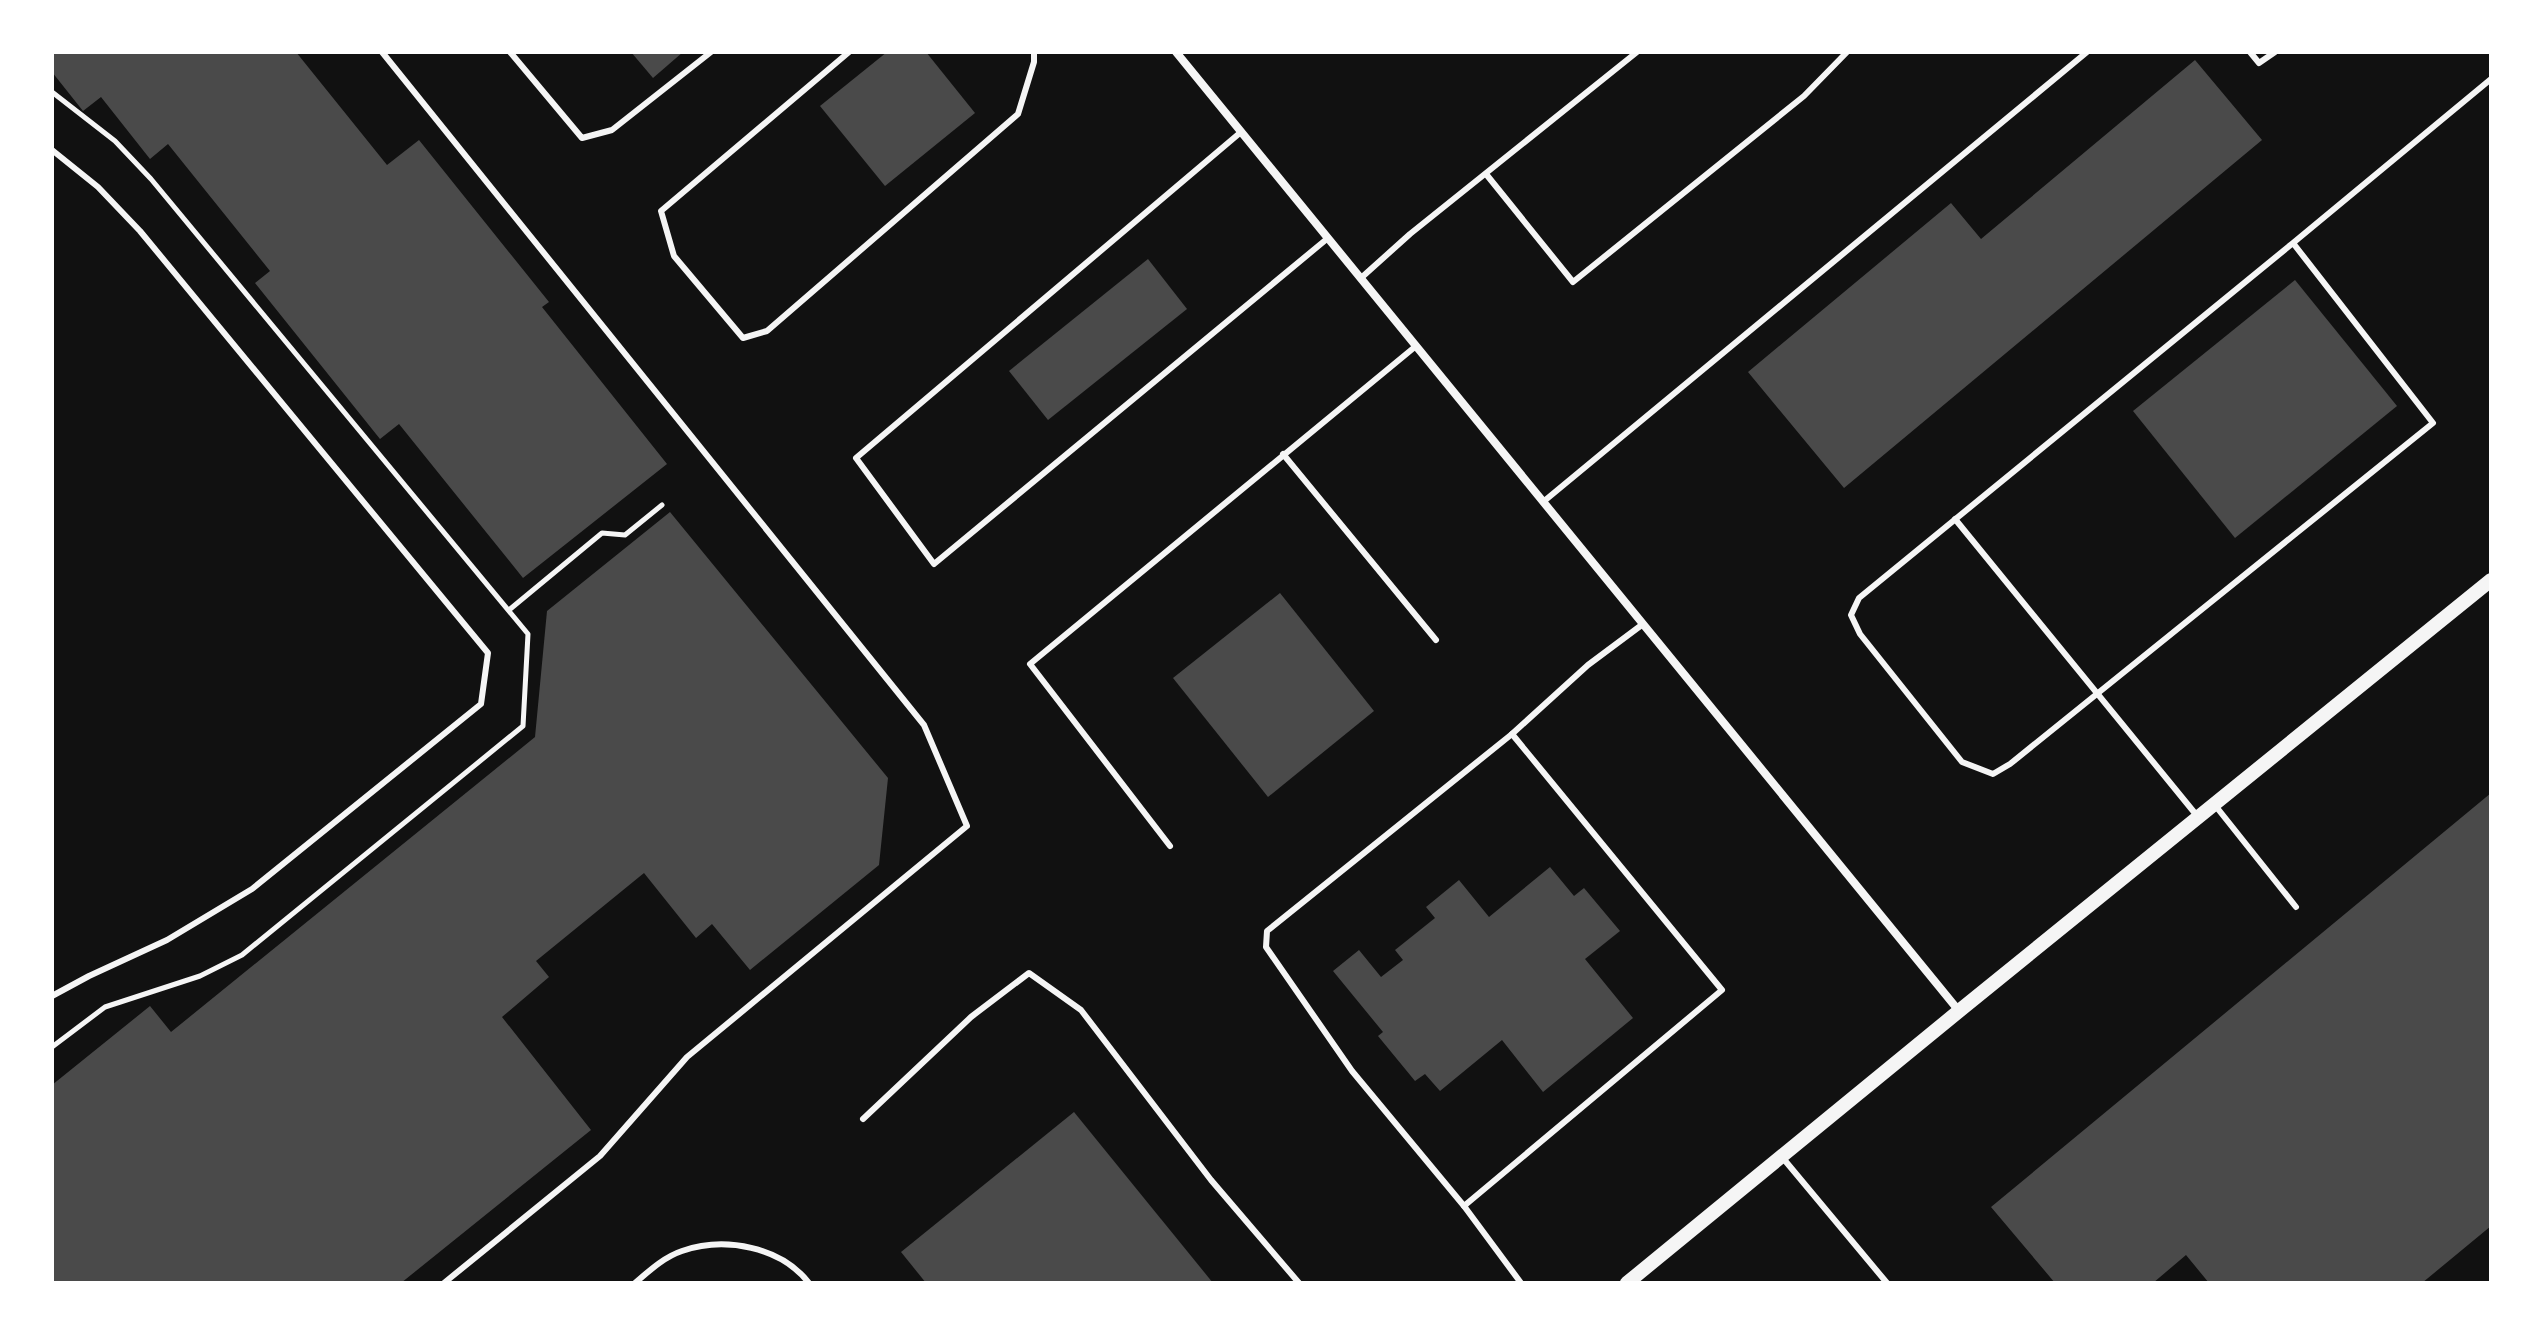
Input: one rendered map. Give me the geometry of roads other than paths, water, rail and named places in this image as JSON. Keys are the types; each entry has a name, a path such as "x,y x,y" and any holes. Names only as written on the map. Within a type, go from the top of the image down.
{"street":[{"path":"1176,52 1959,1011"},
{"path":"1627,1283 2491,580"}],"lane":[{"path":"382,52 924,725 967,826 687,1057 600,1156 444,1283"},
{"path":"510,52 582,138 612,130 711,52"},
{"path":"849,52 661,211 674,256 743,338 767,331 1018,114 1034,62 1034,52"},
{"path":"1361,278 1410,234 1637,52"},
{"path":"1486,174 1573,282 1804,96 1847,52"},
{"path":"1543,502 2087,52"},
{"path":"2250,52 2259,63 2275,52"},
{"path":"2293,243 2433,423 2010,764 1993,774 1962,762 1860,634 1851,615 1859,598 2491,79"},
{"path":"1241,132 856,458 934,564 1328,238"},
{"path":"52,150 98,187 132,222 488,653 481,704 273,873 223,909 52,996"},
{"path":"1170,846 1030,664 1416,346"},
{"path":"1283,454 1436,640"},
{"path":"1955,519 2198,817"},
{"path":"1521,1283 1464,1206 1352,1071 1266,947 1267,931 1512,734 1588,665 1643,624"},
{"path":"1464,1206 1722,990 1512,734"},
{"path":"2214,804 2296,907"},
{"path":"863,1119 971,1017 1029,973 1081,1010 1211,1180 1299,1283"},
{"path":"1781,1156 1887,1283"},
{"path":"635,1283 657,1265 682,1251 719,1245 756,1248 798,1269 809,1283"}]}
